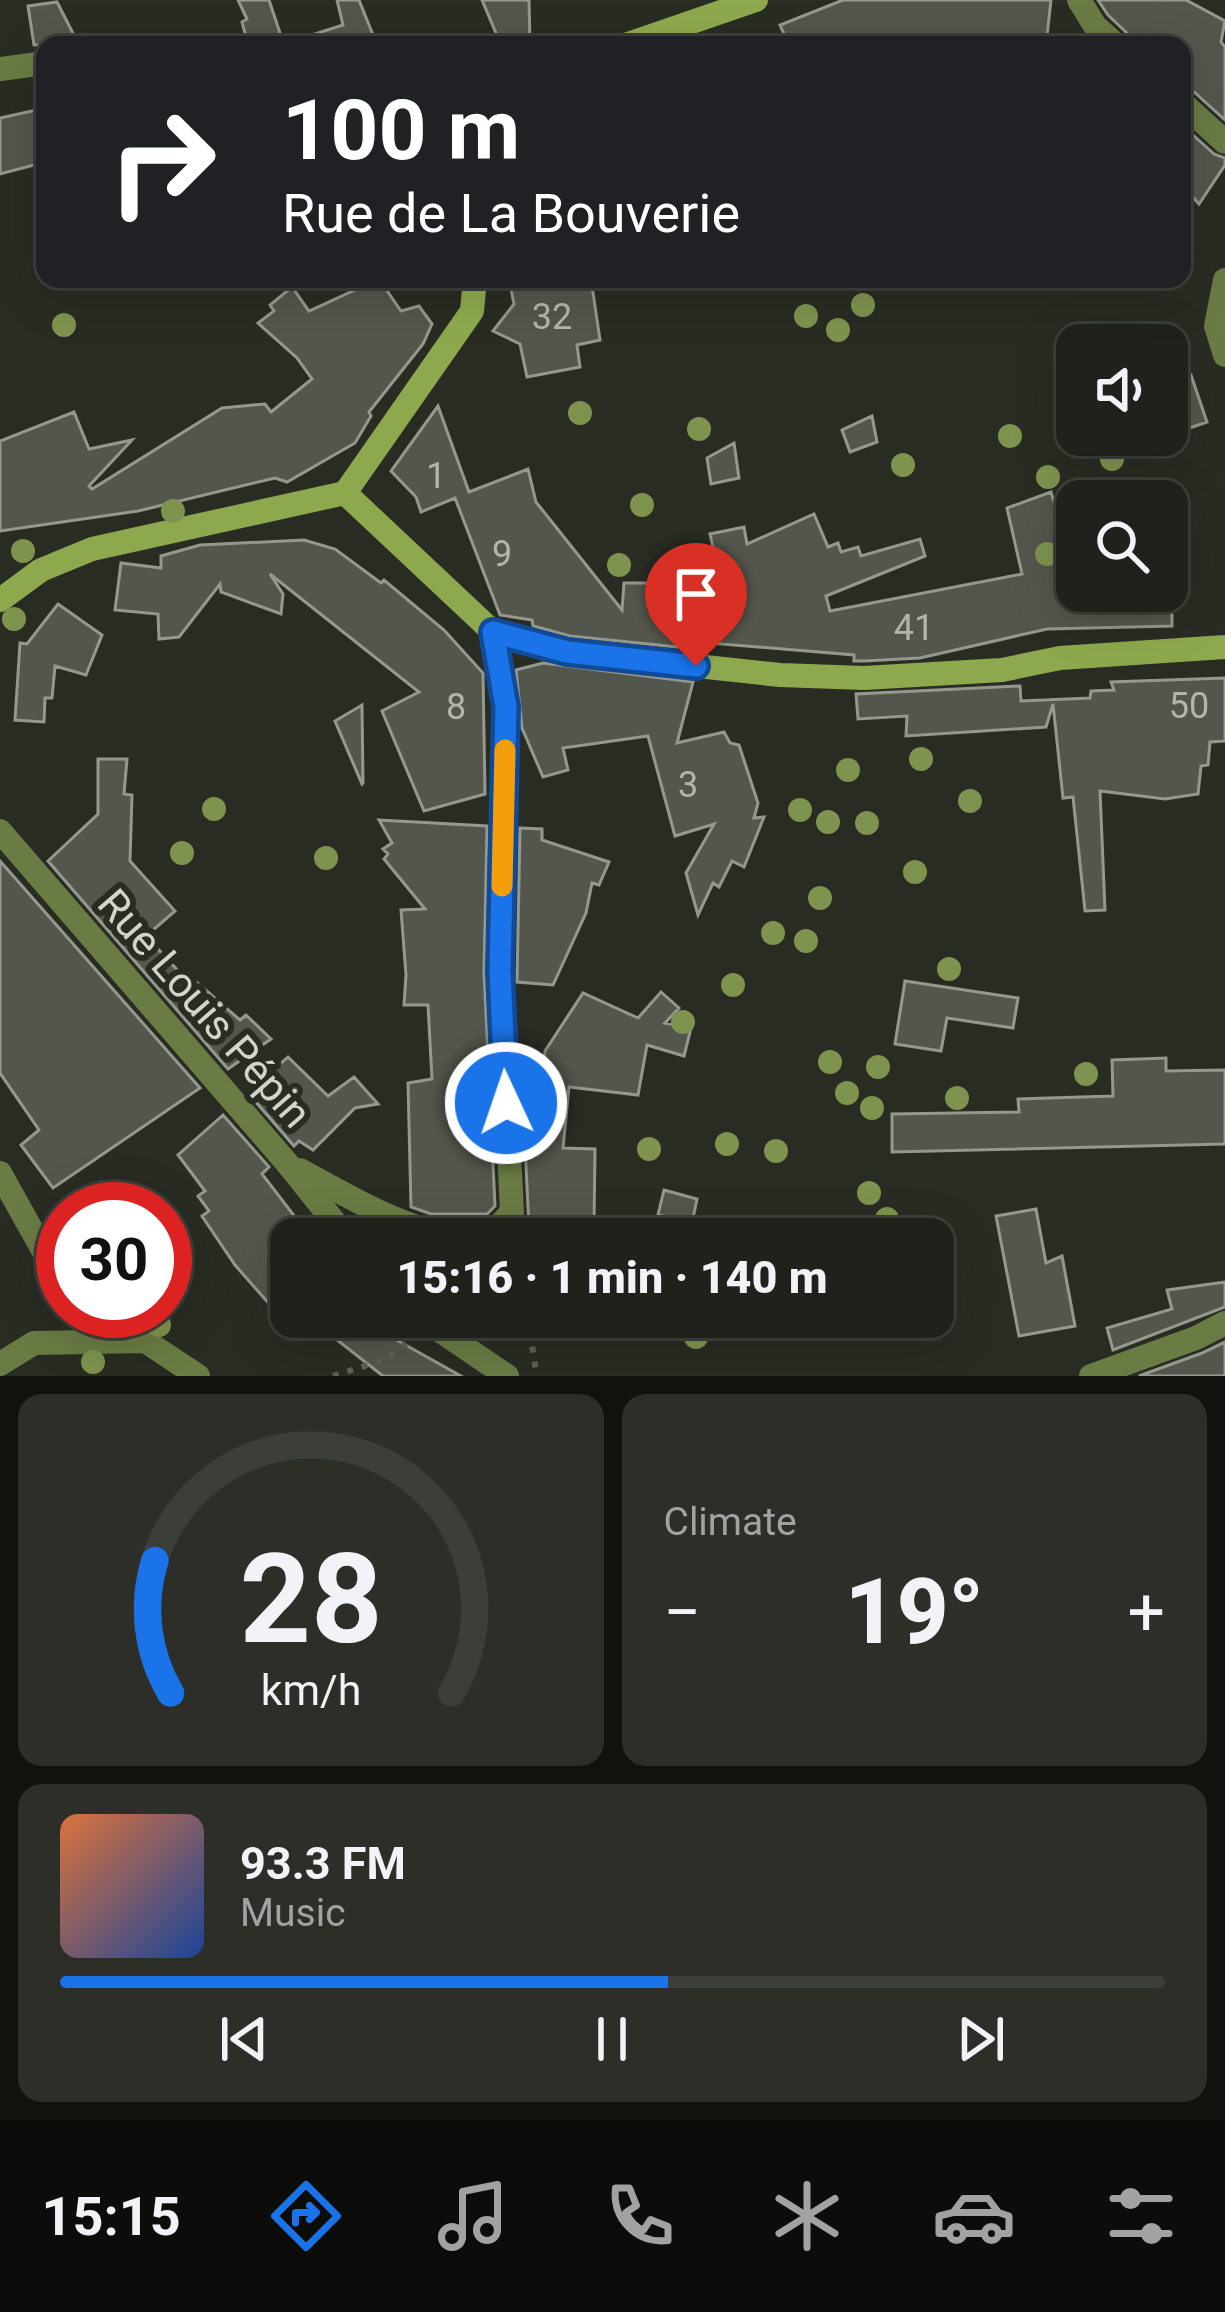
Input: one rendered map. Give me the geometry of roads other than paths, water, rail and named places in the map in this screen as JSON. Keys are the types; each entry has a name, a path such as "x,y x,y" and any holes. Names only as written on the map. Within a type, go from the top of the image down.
{"street":[{"path":"651,36 756,0"},
{"path":"1079,0 1106,36"},
{"path":"0,70 36,64"},
{"path":"1191,111 1225,142"},
{"path":"1225,280 1216,326 1225,355"},
{"path":"0,600 40,570 92,549 344,493 472,311 474,288"},
{"path":"344,493 493,632 567,652 841,677 1002,670 1060,658 1225,647"},
{"path":"493,632 506,707 500,971 512,1212 506,1218"},
{"name":"Rue Louis Pépin","path":"0,830 330,1218"},
{"path":"287,1163 391,1218"},
{"path":"0,1172 36,1232"},
{"path":"1091,1376 1225,1323"},
{"path":"140,1338 198,1376"},
{"path":"451,1338 507,1376"},
{"path":"0,1364 34,1343 145,1341"}]}
